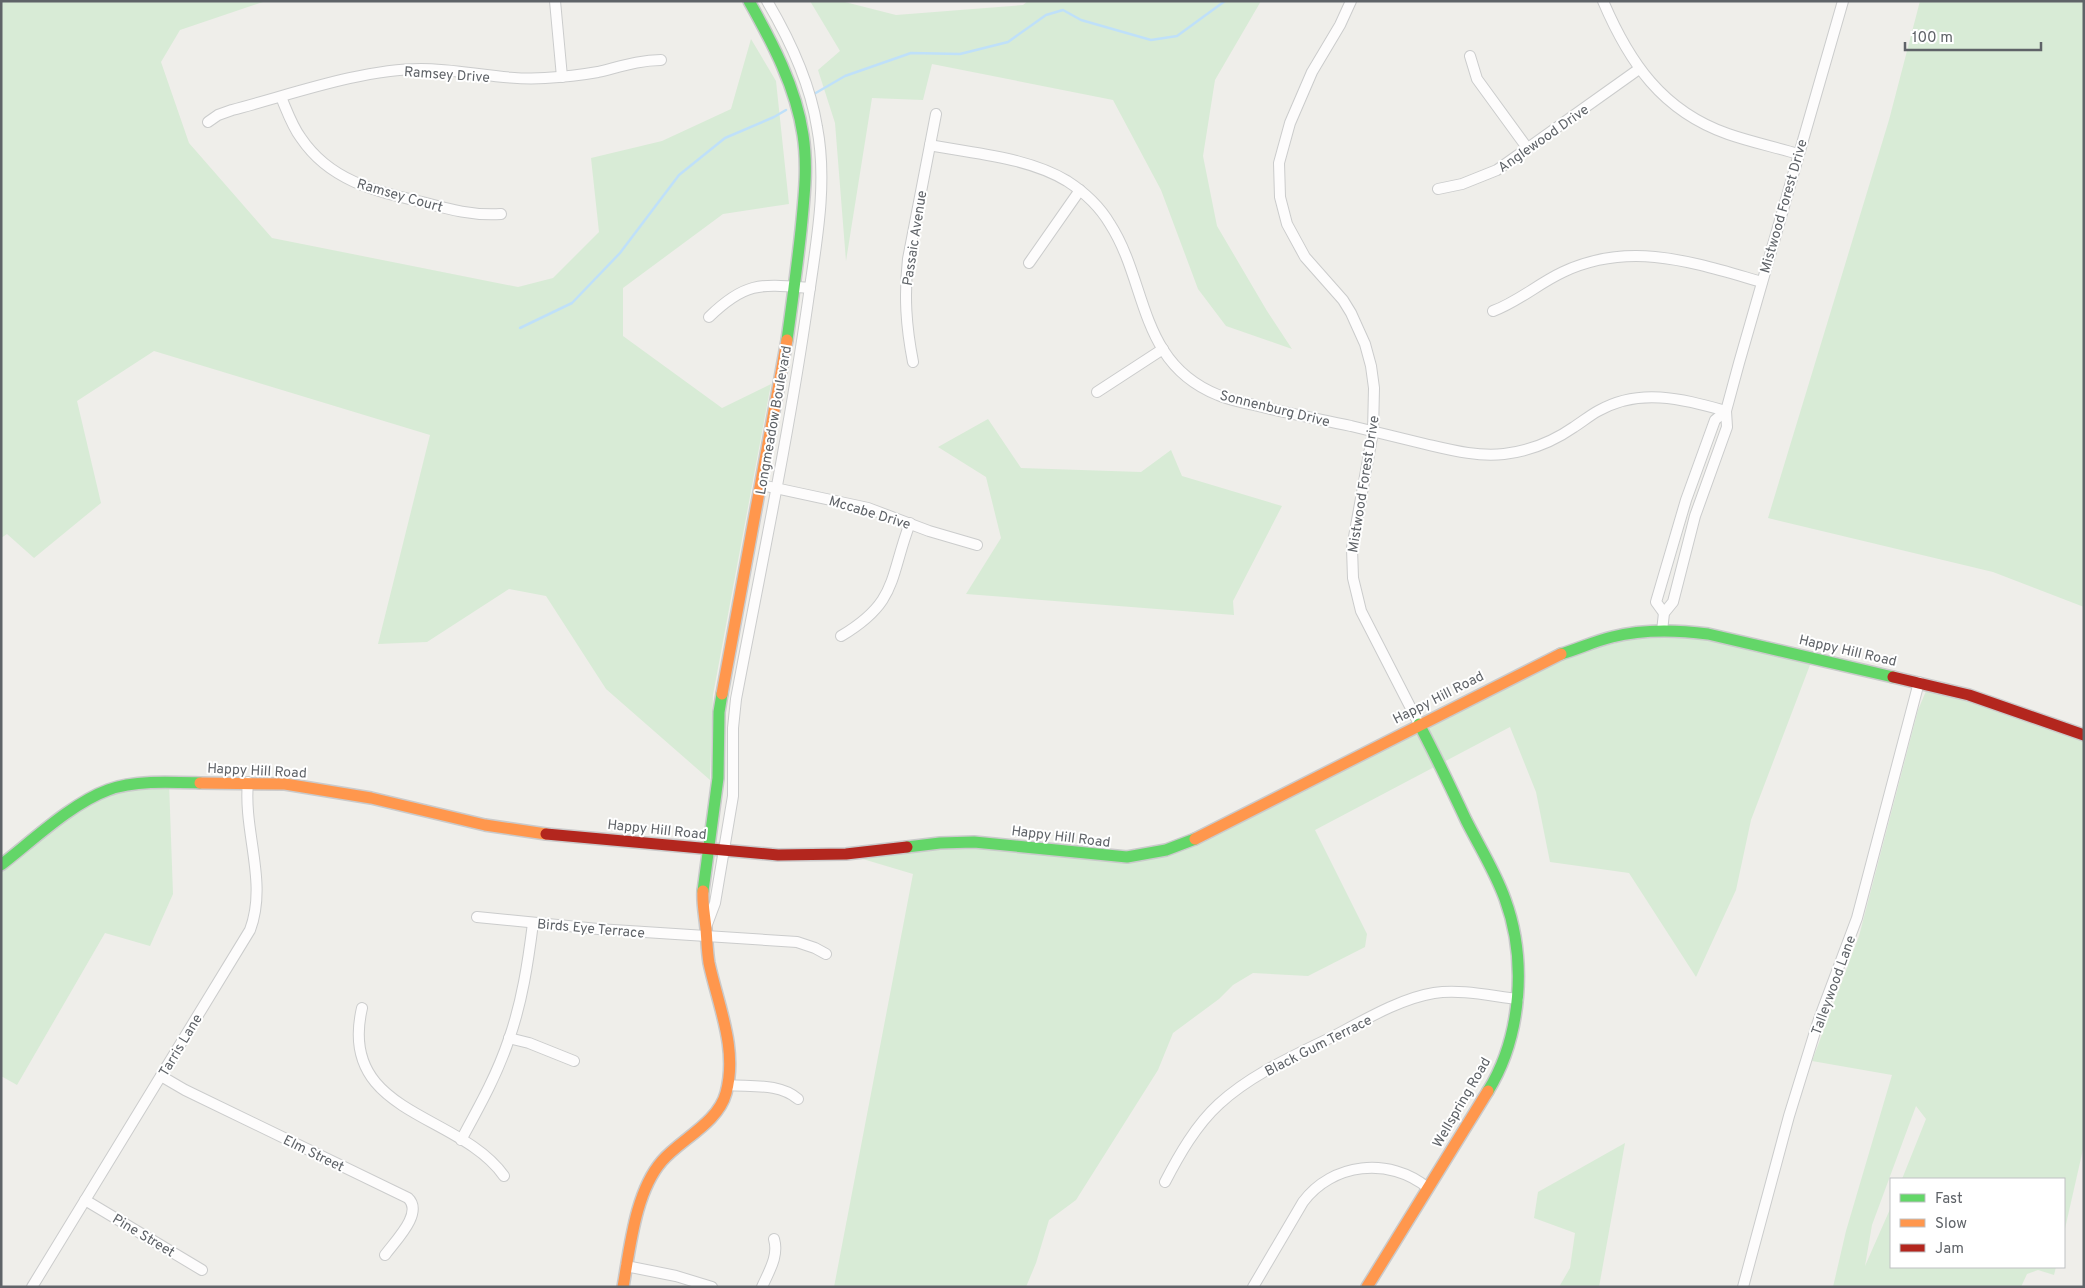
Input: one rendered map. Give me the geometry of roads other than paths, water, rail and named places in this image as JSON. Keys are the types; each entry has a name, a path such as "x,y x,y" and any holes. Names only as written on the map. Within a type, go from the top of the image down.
{"street":[{"path":"555,1 562,77"},
{"name":"Longmeadow Boulevard","path":"728,1085 730,1049 709,962 702,902 706,850 718,778 717,735 720,704 780,385 795,287 806,180 803,135 796,103 780,61 760,19 749,1"},
{"name":"Longmeadow Boulevard","path":"706,932 715,903 722,851 733,796 733,728 736,700 796,384 810,288 820,196 821,161 818,128 801,69 767,1"},
{"name":"Mistwood Forest Drive","path":"1351,1 1340,25 1300,97 1282,147 1278,180 1283,210 1295,241 1305,257 1343,300 1357,324 1365,344 1374,388 1373,432 1352,548 1353,578 1361,611 1419,724"},
{"path":"1603,1 1616,30 1639,69 1660,93 1672,103 1701,122 1728,134 1798,154"},
{"name":"Mistwood Forest Drive","path":"1662,631 1664,613 1673,602 1695,516 1727,427 1726,412 1843,1"},
{"path":"1470,56 1472,69 1477,79 1528,149"},
{"name":"Ramsey Drive","path":"208,122 218,115 232,110 364,75 392,71 420,69 518,78 562,77 597,72 641,61 661,60"},
{"name":"Anglewood Drive","path":"1438,189 1481,178 1497,170 1639,69"},
{"name":"Ramsey Court","path":"281,97 297,132 310,151 336,173 352,182 378,192 471,214 501,214"},
{"name":"Passaic Avenue","path":"913,362 904,302 905,283 936,114"},
{"name":"Sonnenburg Drive","path":"930,145 1033,166 1052,174 1080,190 1100,210 1116,233 1144,313 1162,349 1180,370 1219,395 1300,416 1471,453 1504,454 1537,446 1574,428 1610,405 1634,399 1658,396 1726,412"},
{"path":"1029,263 1080,190"},
{"path":"1493,312 1563,272 1600,260 1621,257 1664,257 1685,260 1762,282"},
{"path":"709,317 744,290 766,285 810,288"},
{"path":"1097,392 1162,349"},
{"name":"Mistwood Forest Drive","path":"1664,613 1656,602 1686,500 1715,420 1726,412"},
{"name":"Mccabe Drive","path":"761,484 868,508 977,545"},
{"path":"841,636 868,618 888,593 894,580 910,523"},
{"name":"Happy Hill Road","path":"1,865 79,805 110,789 155,782 285,784 371,798 485,825 527,832 629,840 706,850 778,855 836,854 940,843 974,842 1116,857 1147,855 1184,844 1528,668 1559,654 1612,637 1662,631 1708,634 1751,642 1919,682 2014,709 2084,735"},
{"name":"Talleywood Lane","path":"1743,1287 1792,1107 1818,1022 1857,918 1919,682"},
{"name":"Wellspring Road","path":"1368,1287 1496,1078 1509,1045 1518,999 1518,958 1511,919 1504,899 1493,872 1419,724"},
{"name":"Tarris Lane","path":"32,1287 250,930 254,918 257,891 247,815 248,782"},
{"name":"Birds Eye Terrace","path":"476,917 533,924 706,932 797,942 816,948 826,954"},
{"path":"461,1140 485,1096 510,1038 527,970 533,924"},
{"name":"Black Gum Terrace","path":"1165,1182 1190,1138 1208,1116 1235,1090 1270,1068 1352,1026 1421,995 1452,992 1518,999"},
{"path":"362,1008 359,1028 361,1055 372,1078 382,1091 409,1111 487,1156 504,1176"},
{"path":"510,1038 529,1043 574,1061"},
{"name":"Elm Street","path":"161,1076 185,1090 408,1198 413,1205 413,1216 386,1255"},
{"path":"623,1287 642,1197 648,1181 662,1161 711,1119 726,1095 728,1085 778,1088 791,1093 798,1099"},
{"path":"1253,1287 1302,1202 1310,1192 1330,1177 1352,1170 1386,1168 1410,1176 1428,1188"},
{"name":"Pine Street","path":"86,1200 202,1270"},
{"path":"762,1287 775,1258 774,1239"},
{"path":"626,1266 676,1276 712,1287"}],"waterway":[{"path":"814,94 845,76 911,53 960,54 1008,42 1046,15 1063,10 1081,20 1151,40 1177,36 1225,1"},
{"path":"520,328 572,303 620,253 679,175 725,138 786,110"}]}
